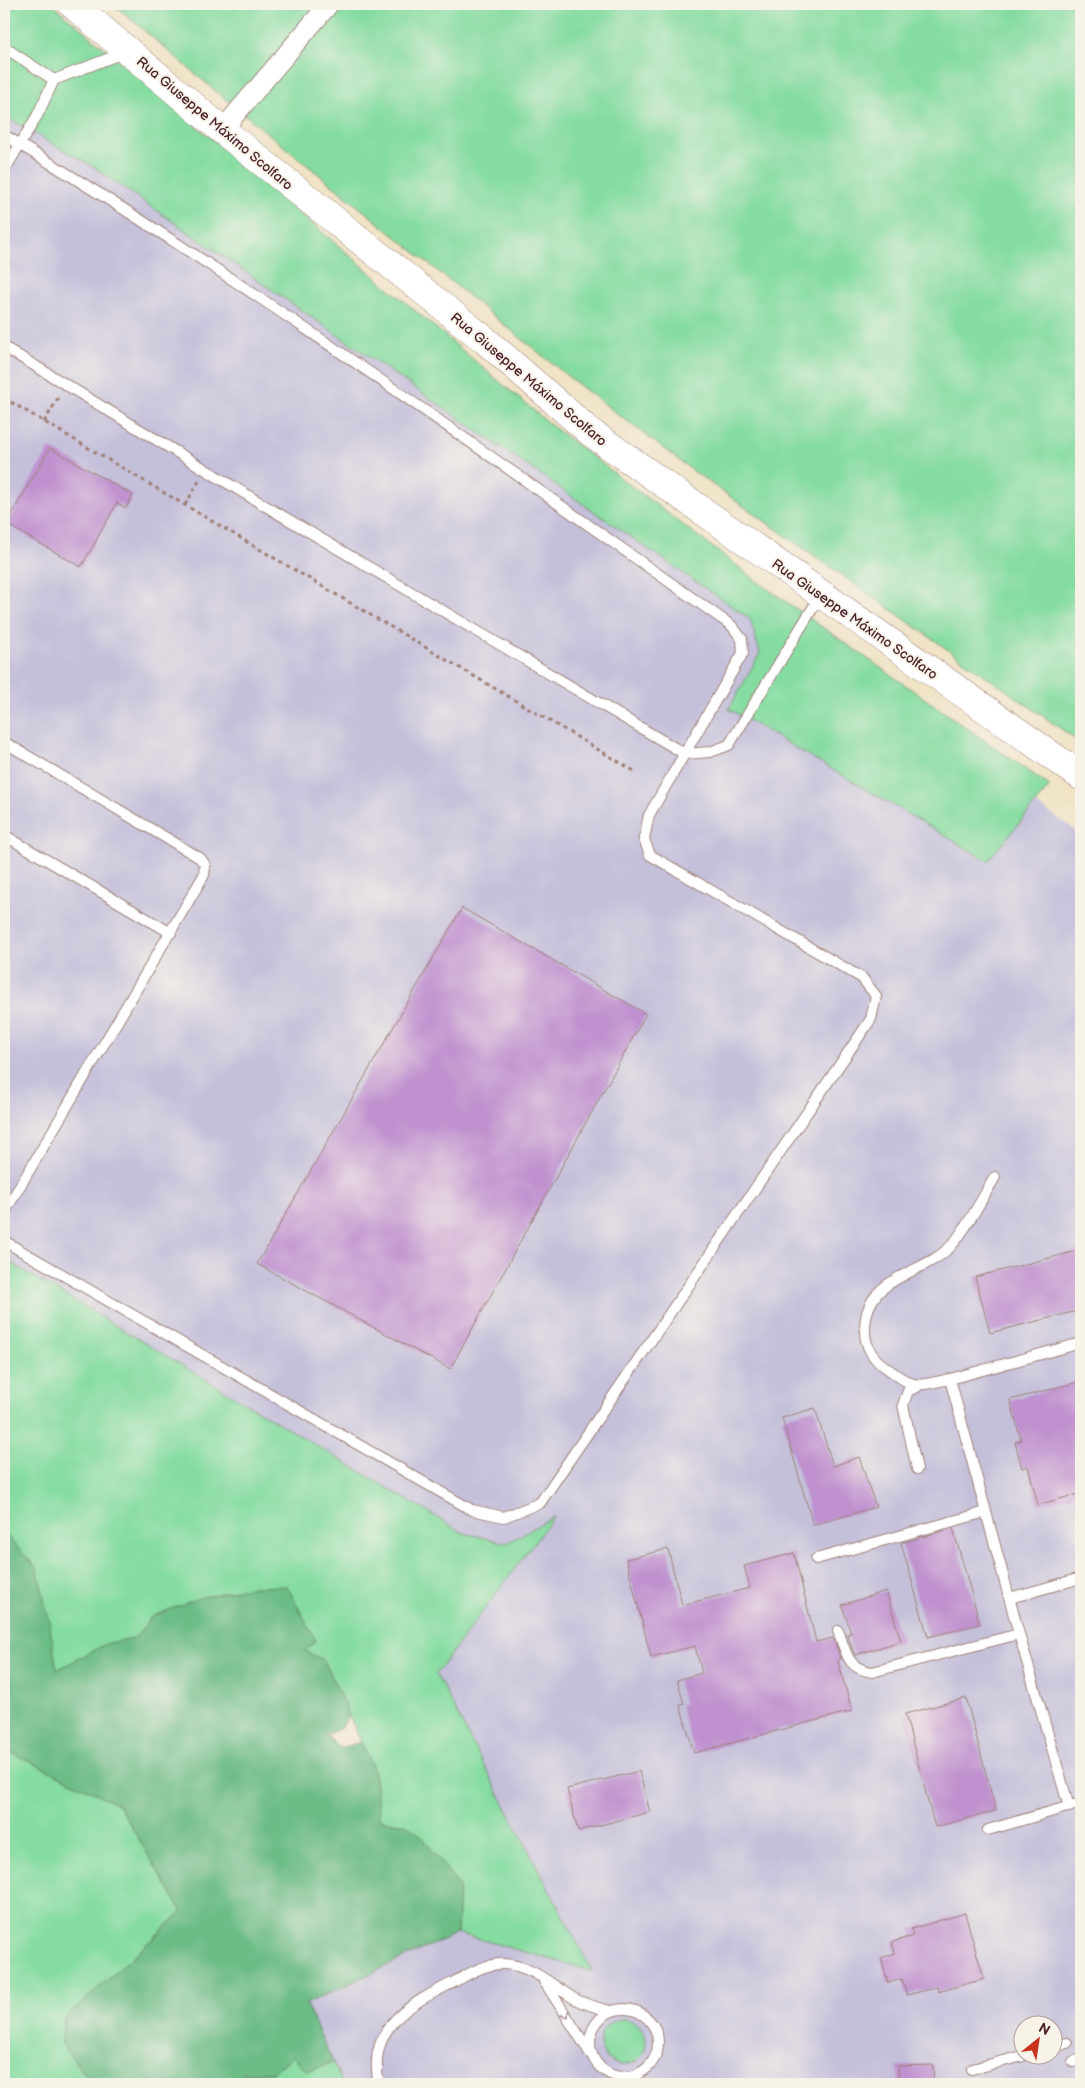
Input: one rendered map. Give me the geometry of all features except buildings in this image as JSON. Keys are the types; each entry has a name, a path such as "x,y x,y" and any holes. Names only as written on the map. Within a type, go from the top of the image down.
{"main road":[{"name":"Rua Giuseppe Máximo Scolfaro","path":"72,4 222,130 486,341 590,432 820,596 1081,776"}],"street":[{"path":"222,130 329,4"}],"lane":[{"path":"4,47 54,80"},
{"path":"4,171 54,80 129,51"},
{"path":"4,135 209,264 348,357 732,626 742,639 742,653 649,815 644,840 650,855 862,978 876,996 871,1019 540,1503 504,1517 472,1510 4,1240"},
{"path":"4,346 206,470 685,754 710,752 729,745 820,596"},
{"path":"4,742 200,858 205,866 204,875 171,933 4,1213"},
{"path":"4,835 171,933"},
{"path":"917,1386 903,1380 877,1362 865,1342 865,1320 875,1294 898,1277 942,1254 953,1244 995,1177"},
{"path":"917,1469 903,1405 908,1391 917,1386 950,1380 1081,1343"},
{"path":"950,1380 1019,1634 1069,1807"},
{"path":"816,1559 986,1512"},
{"path":"1010,1598 1081,1578"},
{"path":"838,1631 850,1663 859,1670 872,1672 1019,1634"},
{"path":"988,1830 1081,1803"},
{"path":"379,2084 376,2071 380,2041 392,2022 407,2007 478,1969 502,1964 524,1968 580,2002 610,2011"},
{"path":"540,1976 568,2016 576,2034 597,2064 606,2072 617,2077 629,2077 640,2073 649,2066 656,2056 658,2045 657,2033 652,2023 644,2014 633,2009 621,2008 610,2011 594,2024 590,2033 591,2054"},
{"path":"1062,2045 1067,2044"},
{"path":"972,2069 1012,2059"}],"path":[{"path":"44,422 66,384"},
{"path":"4,398 636,772"},
{"path":"185,505 206,470"}],"shaded area":[{"path":"4,114 92,166 750,619 760,653 730,709 988,861 1035,803 1081,834 1081,2084 343,2084 305,2004 457,1933 591,1970 436,1674 553,1517 507,1543 463,1533 4,1259"}],"green space":[{"path":"4,4 52,4 552,426 765,587 1050,786 988,861 729,709 760,653 750,619 92,166 4,116"},
{"path":"113,4 1081,4 1081,743 689,468 570,378 212,88"},
{"path":"4,1259 463,1533 507,1543 554,1516 436,1674 592,1971 457,1933 459,1886 405,1824 380,1820 374,1771 324,1660 151,1617 137,1637 106,1644 57,1670 37,1568 4,1535"},
{"path":"5,1534 37,1568 49,1620 57,1670 106,1644 136,1637 151,1617 198,1598 250,1587 287,1586 316,1641 305,1651 324,1660 349,1715 341,1728 326,1735 340,1748 361,1742 374,1771 380,1820 405,1824 422,1836 459,1886 457,1933 306,2004 333,2062 307,2071 293,2056 272,2072 243,2073 246,2084 92,2084 62,2044 63,2020 182,1912 118,1804 4,1749"},
{"path":"4,1749 118,1803 182,1912 63,2020 62,2044 92,2084 4,2084"},
{"path":"628,2019 640,2025 645,2033 645,2051 640,2059 632,2064 618,2065 606,2059 601,2051 600,2037 606,2025 614,2020"},
{"path":"293,2056 307,2071 333,2062 343,2084 246,2084 243,2073 272,2072"}]}
